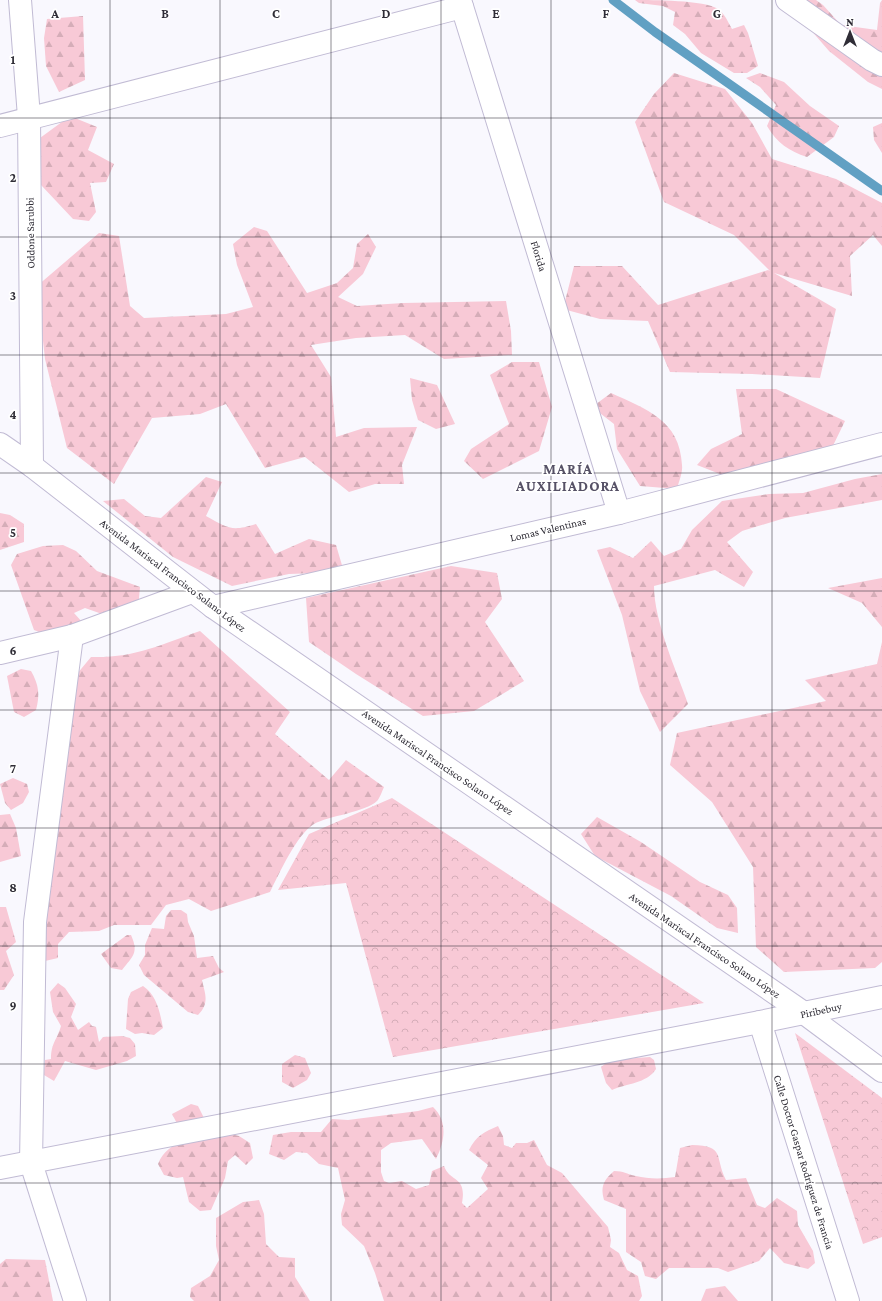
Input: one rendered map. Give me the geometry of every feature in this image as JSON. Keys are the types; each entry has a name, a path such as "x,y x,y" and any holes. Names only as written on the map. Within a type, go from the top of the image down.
{"street":[{"name":"Oddone Sarubbi","path":"20,0 29,117 32,466"},
{"path":"787,0 872,60 882,65"},
{"path":"0,126 29,117 461,3"},
{"name":"Florida","path":"461,3 619,513"},
{"name":"Avenida Mariscal Francisco Solano López","path":"0,444 32,466 213,607 804,1013 882,1071"},
{"name":"Lomas Valentinas","path":"213,607 619,513 882,444"},
{"path":"0,653 72,636 192,592"},
{"path":"72,636 35,922 31,1162 75,1301"},
{"name":"Piribebuy","path":"0,1168 760,1022 882,997"},
{"name":"Calle Doctor Gaspar Rodríguez de Francia","path":"760,1022 848,1301"}],"green space":[{"path":"635,0 691,2 718,9 732,29 744,25 748,33 758,66 747,73 734,73 701,53 685,34 673,25 675,12 663,6 639,3"},
{"path":"801,0 816,0 823,5 841,25 877,30 880,3 882,0 882,89 868,82 829,51 803,21"},
{"path":"83,16 85,80 59,92 46,66 44,38 47,19"},
{"path":"674,73 725,89 752,123 772,159 836,179 882,203 882,246 873,235 850,256 852,296 774,273 836,309 820,378 752,374 670,372 648,321 600,319 563,309 574,266 622,266 658,305 768,270 770,271 734,235 664,202 635,122 654,94"},
{"path":"760,73 784,82 810,106 839,126 834,137 807,157 789,149 779,142 767,126 776,105 760,87 746,78"},
{"path":"70,116 97,127 88,150 114,164 106,182 90,183 96,212 89,221 73,219 41,185 40,138"},
{"path":"882,123 882,153 874,140 873,127"},
{"path":"254,227 267,231 307,293 337,283 353,268 357,244 368,234 376,247 363,274 338,297 357,306 403,303 506,301 511,331 512,355 444,359 405,335 356,338 311,345 331,377 336,437 364,428 417,427 402,465 404,484 375,484 349,492 305,457 265,468 226,404 200,414 152,418 114,484 67,448 45,359 37,286 99,233 119,236 130,306 144,318 226,314 253,307 237,265 233,244"},
{"path":"512,362 539,362 552,407 539,451 483,479 464,461 471,449 509,424 490,375"},
{"path":"410,378 437,385 455,424 436,429 418,420 412,400"},
{"path":"736,389 776,389 845,421 827,458 725,476 697,465 711,449 742,434"},
{"path":"611,393 637,405 659,418 675,437 680,450 682,468 677,489 640,486 617,449 614,424 592,407"},
{"path":"882,474 882,500 785,518 742,531 727,542 753,572 744,587 715,570 654,586 655,600 662,630 688,704 660,732 640,691 622,615 597,550 610,547 633,558 651,541 664,556 681,549 692,530 722,501 769,494 803,493 855,479"},
{"path":"206,477 222,482 206,516 230,528 241,528 256,524 275,554 309,539 336,545 344,572 289,574 232,586 173,557 103,501 124,499 145,516 161,518"},
{"path":"0,513 10,515 24,524 24,542 0,550"},
{"path":"63,545 76,551 97,571 140,587 137,620 102,614 85,608 74,613 83,623 58,639 34,630 11,565 17,554 43,546"},
{"path":"451,566 497,573 502,599 485,622 524,681 474,711 423,716 356,674 309,642 306,598"},
{"path":"882,578 882,627 862,603 828,588"},
{"path":"200,631 290,712 275,734 329,780 346,760 384,787 380,796 372,805 320,821 308,829 295,845 283,865 270,892 211,911 189,899 166,905 151,925 114,925 99,931 69,932 58,944 58,958 45,961 50,795 67,686 91,657 107,657 147,650"},
{"path":"882,642 882,962 875,968 784,972 756,947 753,867 712,802 670,765 677,733 826,701 805,680 877,664"},
{"path":"21,669 31,671 36,681 38,690 36,710 24,717 14,712 7,676"},
{"path":"13,778 27,784 29,792 23,803 11,810 5,803 0,784"},
{"path":"392,798 704,1003 393,1057 346,883 278,890 309,834"},
{"path":"10,814 16,828 21,856 0,862 0,815"},
{"path":"597,817 641,842 700,882 728,895 737,908 738,933 717,928 671,896 595,856 581,834"},
{"path":"0,907 6,907 16,942 6,951 14,975 4,990 0,990"},
{"path":"171,910 181,910 187,914 188,922 194,936 197,958 213,956 219,968 224,972 202,980 206,998 202,1011 198,1015 188,1012 144,975 139,965 145,955 145,945 152,928 164,929 166,916"},
{"path":"127,935 131,935 135,946 134,954 122,970 111,968 101,954"},
{"path":"58,983 65,988 76,1004 71,1017 78,1030 89,1022 92,1026 96,1027 99,1042 103,1037 122,1036 130,1038 135,1044 136,1056 127,1061 96,1070 65,1061 54,1081 44,1075 45,1060 51,1059 53,1045 61,1026 53,1012 50,992"},
{"path":"143,986 155,999 161,1016 163,1028 154,1035 142,1033 135,1034 126,1029 128,999 131,992"},
{"path":"795,1033 882,1098 882,1237 863,1244"},
{"path":"295,1055 305,1058 311,1073 307,1080 293,1088 282,1082 282,1064"},
{"path":"650,1057 654,1060 656,1069 647,1078 612,1090 606,1083 601,1067 610,1060"},
{"path":"191,1104 198,1106 204,1118 200,1132 181,1131 172,1114"},
{"path":"433,1107 441,1118 444,1132 436,1159 422,1139 391,1143 381,1150 381,1172 384,1181 389,1183 402,1181 416,1189 429,1185 432,1171 444,1166 450,1175 460,1183 463,1194 462,1203 467,1208 488,1189 481,1178 488,1165 469,1150 478,1138 498,1126 503,1136 504,1145 512,1148 516,1143 527,1143 534,1140 547,1165 562,1173 608,1227 611,1240 610,1247 619,1253 627,1270 638,1276 642,1296 639,1301 384,1301 364,1246 342,1225 341,1214 345,1200 338,1168 319,1164 307,1153 296,1152 284,1160 269,1154 273,1135 291,1132 321,1132 332,1119 348,1120 418,1111"},
{"path":"223,1132 239,1136 250,1143 253,1158 246,1165 235,1155 228,1161 225,1178 211,1210 200,1211 189,1202 183,1177 177,1178 164,1175 158,1164 163,1155 169,1149 185,1140"},
{"path":"692,1145 703,1146 715,1150 726,1180 746,1178 757,1205 765,1208 777,1198 797,1211 798,1225 813,1251 815,1263 808,1269 784,1263 770,1248 759,1261 728,1272 718,1268 669,1268 656,1279 645,1276 641,1262 626,1252 626,1209 604,1200 602,1191 604,1184 614,1171 645,1178 675,1177 680,1148"},
{"path":"259,1200 264,1214 266,1244 279,1257 295,1258 295,1277 310,1301 194,1301 190,1297 191,1288 210,1276 219,1260 216,1246 216,1218 243,1202"},
{"path":"6,1259 45,1260 53,1301 0,1301 0,1264"},
{"path":"725,1286 738,1301 701,1301 706,1289"}],"waterway":[{"path":"613,0 655,32 882,191"}],"district":[{"name":"MARÍA AUXILIADORA","path":"568,478"}]}
